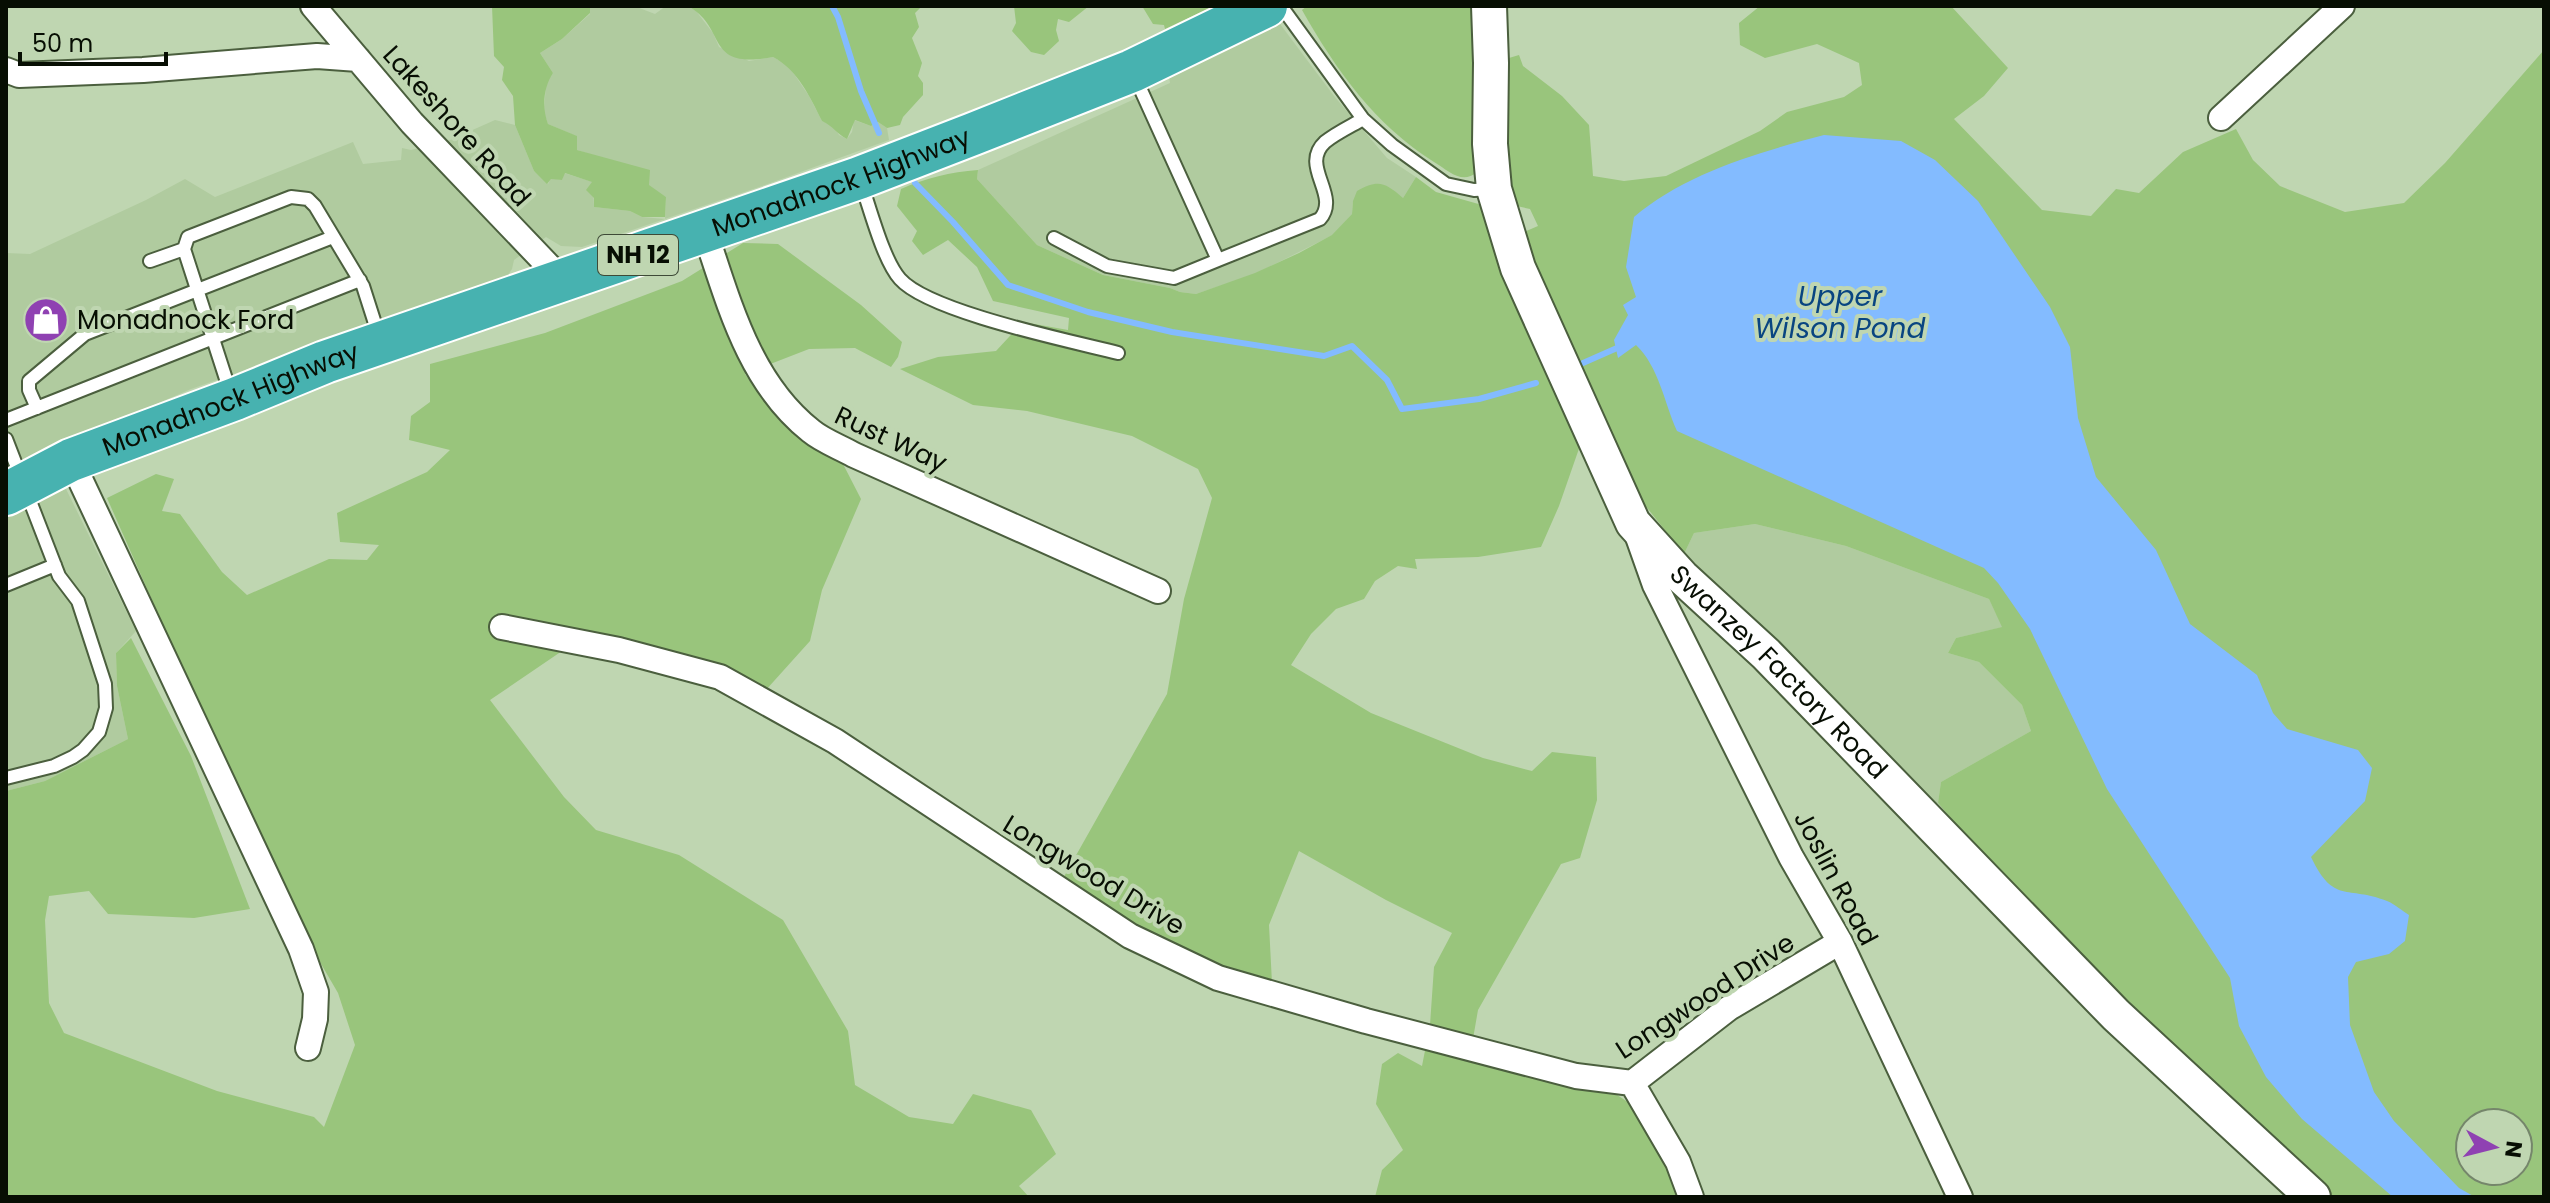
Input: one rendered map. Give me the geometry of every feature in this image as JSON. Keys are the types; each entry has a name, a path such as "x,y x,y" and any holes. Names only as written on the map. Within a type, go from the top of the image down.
{"highway":[{"name":"Monadnock Highway","path":"15,490 71,460 325,362 859,178 1132,71 1266,6"}],"street":[{"name":"Lakeshore Road","path":"313,6 412,123 563,281"},
{"path":"2221,118 2342,6"},
{"name":"Swanzey Factory Road","path":"1488,7 1490,144 1494,189 1518,268 1633,523 1669,583 1766,654 2116,1015 2313,1197"},
{"path":"10,75 143,70 317,56 358,59"},
{"name":"Rust Way","path":"705,232 726,296 763,379 784,407 813,433 854,455 1158,591"},
{"path":"71,460 301,949 316,992 315,1019 308,1048"},
{"name":"Joslin Road","path":"1669,583 1791,857 1840,942 1960,1197"},
{"name":"Longwood Drive","path":"502,627 619,650 720,677 835,741 1130,936 1218,978 1561,1072 1632,1083 1729,1008 1840,942"},
{"path":"1632,1083 1678,1162 1691,1197"}],"lane":[{"path":"1281,6 1363,119 1392,145 1446,184 1474,190 1494,189"},
{"path":"1132,71 1218,260"},
{"path":"1054,238 1107,266 1174,278 1320,219 1326,213 1328,204 1315,161 1318,151 1325,142 1363,119"},
{"path":"859,178 891,266 914,291 985,317 1118,353"},
{"path":"235,399 184,249 188,237 296,196 308,199 360,280 380,343"},
{"path":"37,408 29,390 29,381 80,337 197,288 333,237"},
{"path":"150,261 184,249"},
{"path":"6,420 360,280"},
{"path":"6,439 15,490 59,576 78,601 105,684 106,708 103,721 91,742 73,757 54,766 6,778"},
{"path":"6,585 55,565"}],"shaded area":[{"path":"492,6 590,6 590,13 562,39 540,53 553,73 544,98 548,124 577,136 577,150 650,170 649,185 666,197 665,217 642,217 630,211 594,207 594,198 586,190 592,182 565,173 562,180 551,179 547,184 534,171 515,125 513,96 502,80 504,67 494,56"},
{"path":"590,6 634,6 655,14 666,6 688,6 696,11 713,33 719,47 749,61 773,57 788,65 822,121 833,125 839,135 847,139 854,120 871,126 878,122 887,128 889,140 665,219 666,197 593,155 577,150 576,136 548,124 544,113 546,83 553,73 540,53 562,39 590,14"},
{"path":"688,6 922,6 915,13 919,27 912,38 922,63 918,76 923,83 923,95 903,117 900,125 887,128 878,122 871,126 855,120 847,139 822,121 802,85 782,62 773,57 736,58 726,53 701,15"},
{"path":"1014,6 1089,6 1069,22 1058,19 1056,30 1059,41 1044,55 1031,52 1012,31 1016,23"},
{"path":"1142,6 1214,6 1165,29 1164,25 1153,24"},
{"path":"1307,6 1470,6 1475,31 1477,172 1466,177 1456,175 1393,131 1343,75 1302,10"},
{"path":"1760,6 1951,6 2008,68 1984,96 1954,119 2042,210 2091,216 2116,189 2139,193 2183,152 2236,129 2253,160 2280,186 2345,212 2404,203 2445,163 2544,50 2544,1197 2334,1197 2206,1078 1983,856 1938,803 1941,782 2031,731 2022,705 1979,662 1948,653 1956,638 2002,627 1989,599 1846,546 1755,524 1694,533 1684,554 1636,494 1537,279 1524,232 1538,226 1530,209 1512,205 1504,178 1505,45 1509,58 1519,55 1523,66 1562,96 1589,125 1593,176 1624,181 1666,176 1760,131 1787,112 1844,97 1862,85 1859,63 1817,44 1765,58 1740,45 1739,23"},
{"path":"1276,23 1280,24 1334,96 1387,158 1416,177 1403,198 1353,201 1352,214 1333,235 1255,274 1196,294 1103,275 1037,245 977,179 978,170 1170,83 1169,77"},
{"path":"495,120 515,125 534,171 548,184 551,178 562,180 564,173 593,182 594,207 665,219 582,247 561,246 546,237 514,260 508,275 490,284 191,389 6,469 6,253 30,254 185,179 215,197 353,142 363,164 401,160 402,148 411,150 450,140"},
{"path":"978,170 977,179 1037,245 1103,275 1196,294 1255,273 1332,235 1352,214 1357,191 1371,185 1381,184 1391,188 1403,198 1416,177 1436,192 1482,205 1582,440 1559,506 1541,547 1478,557 1415,559 1417,569 1398,566 1375,581 1364,599 1336,609 1311,634 1291,665 1371,713 1483,758 1532,771 1552,752 1596,757 1597,800 1580,858 1561,864 1478,1010 1470,1056 1601,1084 1635,1107 1668,1162 1677,1197 1375,1197 1382,1170 1403,1150 1376,1104 1382,1064 1398,1053 1422,1066 1430,1025 1434,967 1452,933 1299,851 1269,925 1272,983 1175,949 1061,882 1167,694 1184,599 1212,498 1198,469 1132,436 1027,411 973,405 900,369 938,357 996,351 1023,322 1068,330 1069,318 993,301 977,267 948,240 923,255 912,241 917,231 897,206 901,189 938,176"},
{"path":"743,243 778,244 861,305 902,342 891,367 855,348 809,349 745,374 774,414 843,464 861,499 822,590 810,641 765,691 562,651 490,700 564,797 596,830 679,855 783,920 848,1031 855,1085 909,1117 953,1124 973,1094 1031,1110 1056,1154 1019,1186 1029,1197 6,1197 6,791 45,781 128,739 117,686 116,653 131,638 191,756 250,909 194,918 108,914 89,891 49,896 45,920 49,1003 64,1033 217,1091 314,1117 324,1127 355,1045 338,993 306,938 107,498 156,474 174,479 162,511 180,514 222,572 247,595 329,559 367,560 379,545 340,542 337,513 427,472 450,450 409,440 411,416 430,402 430,364 545,333 682,281"},
{"path":"66,489 136,631 116,653 117,686 128,739 45,781 6,791 6,512"},
{"path":"1755,524 1846,546 1989,599 2003,627 1956,638 1948,653 1979,662 2022,705 2031,731 1941,782 1938,803 1930,807 1740,618 1684,554 1694,533"}],"water":[{"name":"Upper Wilson Pond","path":"1824,135 1901,141 1935,160 1978,201 2050,307 2070,347 2078,418 2096,477 2156,550 2190,624 2257,675 2273,713 2287,729 2358,750 2372,768 2365,801 2311,857 2319,872 2335,888 2387,901 2409,915 2405,941 2389,954 2356,962 2348,977 2350,1025 2374,1092 2394,1121 2454,1183 2454,1187 2475,1197 2393,1197 2302,1119 2266,1077 2239,1026 2230,978 2107,789 2030,629 1984,568 1677,431 1656,374 1644,354 1636,345 1618,358 1614,340 1628,315 1623,305 1636,297 1626,267 1634,217 1676,188 1700,176 1774,149"}],"waterway":[{"path":"832,6 879,133"},
{"path":"915,183 1008,285 1088,312 1172,332 1324,356 1352,346 1387,380 1402,409 1479,399 1536,383"},
{"path":"1583,363 1617,348"}],"place":[{"name":"Monadnock Ford","path":"46,320"}]}
